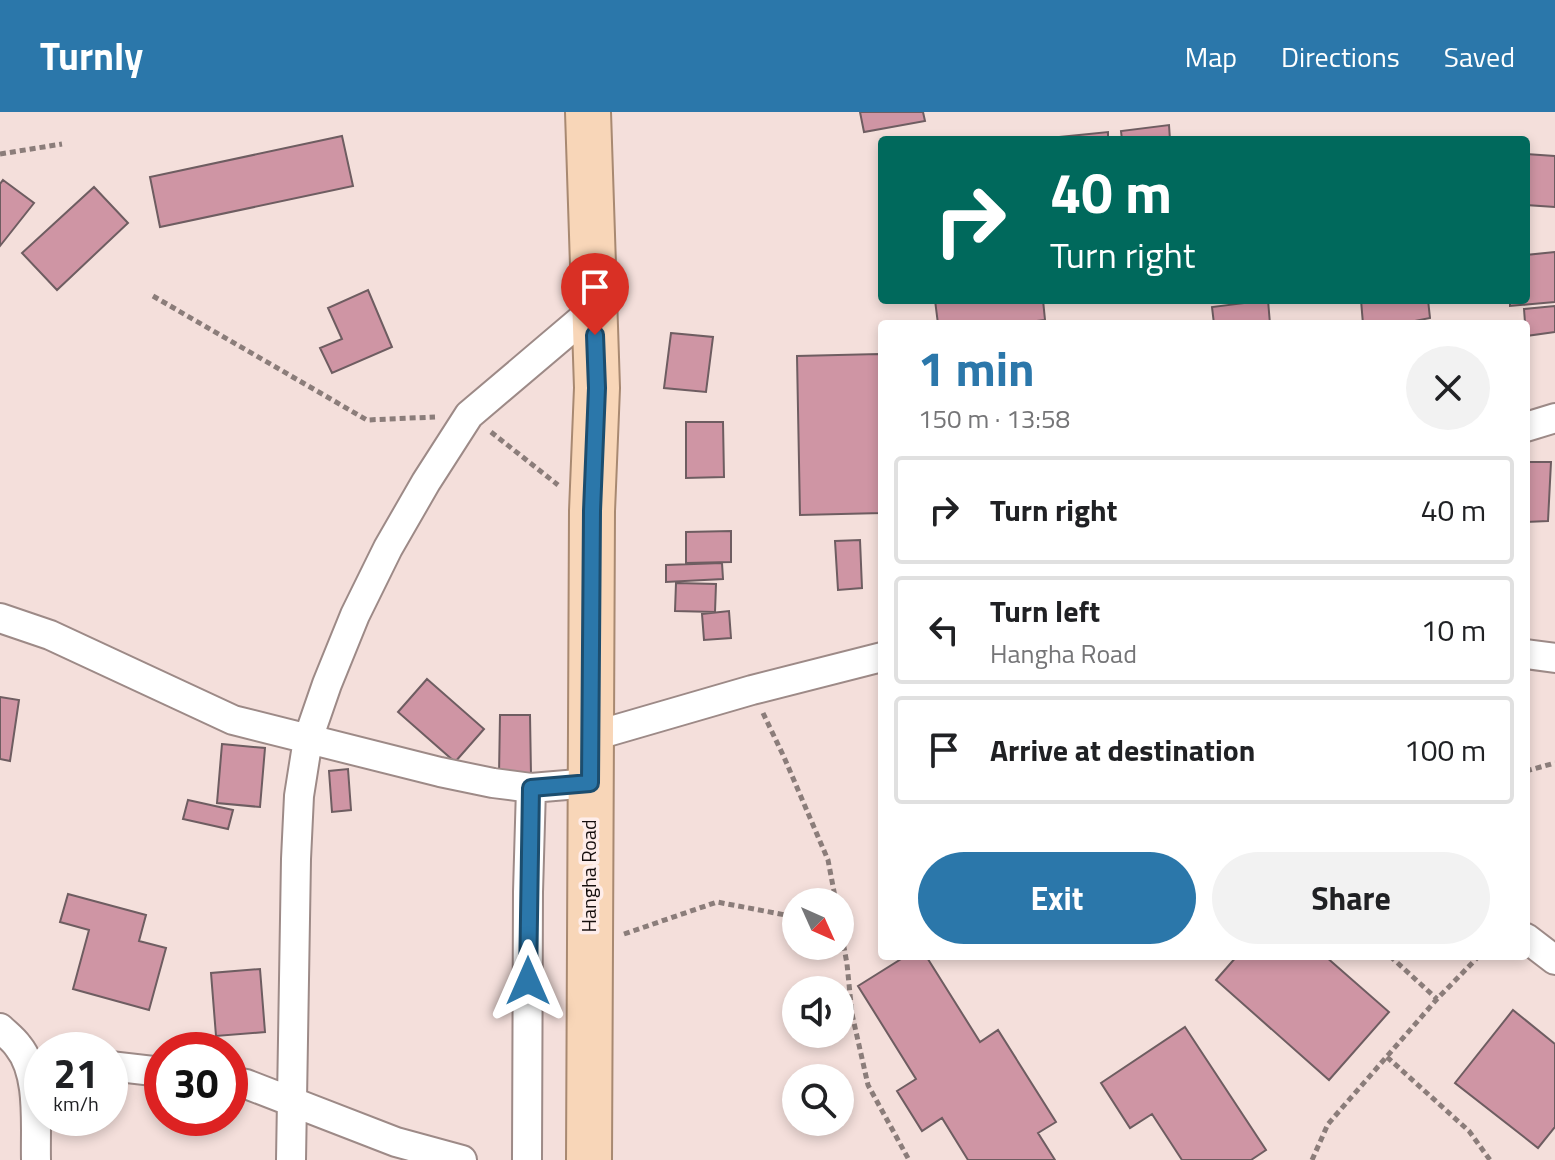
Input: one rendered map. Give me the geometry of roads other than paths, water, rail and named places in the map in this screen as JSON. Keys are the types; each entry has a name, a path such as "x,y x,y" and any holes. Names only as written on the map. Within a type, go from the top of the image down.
{"highway":[{"name":"Hangha Road","path":"588,112 597,388 592,511 589,1160"}],"street":[{"path":"291,1160 299,796 308,739 327,684 388,548 469,415 594,309"},
{"path":"1530,426 1555,418"},
{"path":"0,618 50,635 233,720 440,772 531,788 590,783"},
{"path":"1530,655 1555,658"},
{"path":"590,737 752,690 878,658"},
{"path":"527,1160 531,788"},
{"path":"1530,941 1555,960"},
{"path":"21,1042 35,1096 36,1160"},
{"path":"248,1085 396,1142 462,1160"}]}
